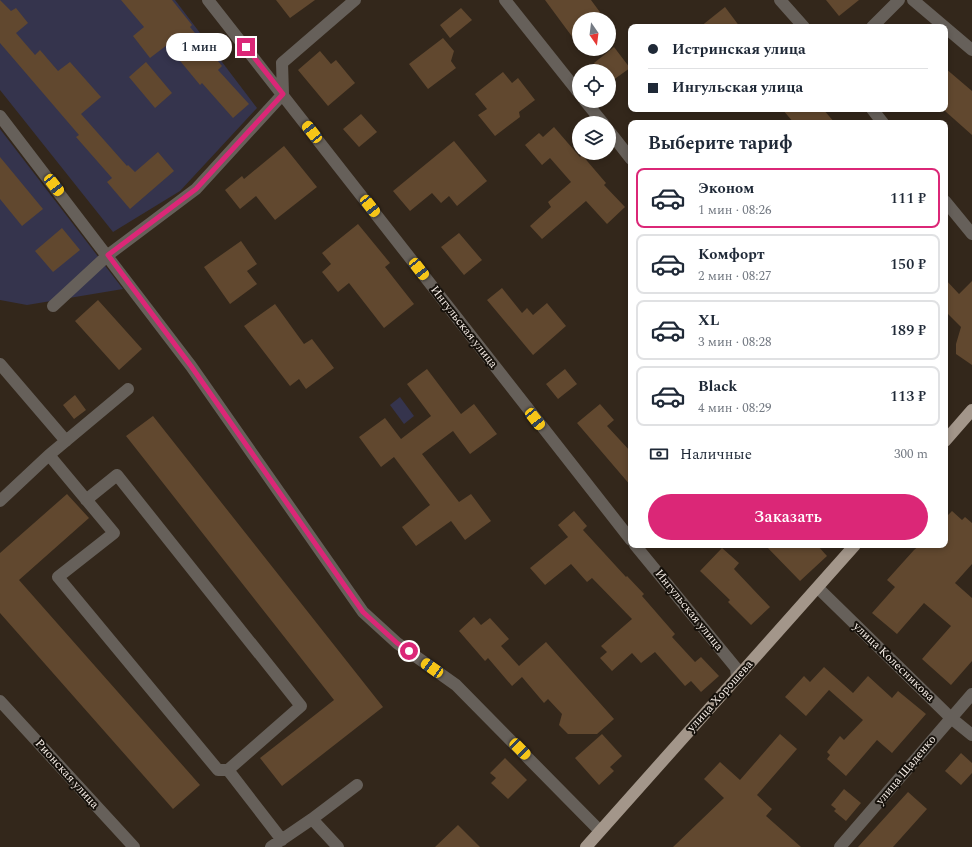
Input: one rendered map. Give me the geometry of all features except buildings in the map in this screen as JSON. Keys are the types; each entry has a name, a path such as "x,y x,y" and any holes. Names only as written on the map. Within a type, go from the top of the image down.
{"main road":[{"path":"948,438 972,410"},
{"name":"улица Хорошева","path":"586,847 818,588 851,548"}],"street":[{"name":"Ингульская улица","path":"208,0 283,94 593,494 628,536"},
{"path":"53,306 108,255 196,189 283,94 282,62 355,0"},
{"path":"505,0 572,84"},
{"path":"780,0 801,24"},
{"path":"875,24 899,0"},
{"path":"913,0 941,24"},
{"path":"948,30 972,50"},
{"path":"590,108 597,116"},
{"path":"874,112 881,120"},
{"path":"0,116 108,255 191,366 363,612 397,643 456,684 600,831"},
{"path":"616,140 628,155"},
{"path":"948,205 972,234"},
{"path":"0,364 66,441"},
{"path":"0,501 49,455 128,389"},
{"path":"49,455 86,500 114,533 58,577 218,770 228,770 301,706 117,476 86,500"},
{"name":"Ингульская улица","path":"637,548 736,668 737,677"},
{"name":"улица Колесникова","path":"818,588 951,718 972,735"},
{"name":"улица Щаденко","path":"840,847 972,694"},
{"name":"Рионская улица","path":"0,700 134,847"},
{"path":"228,770 282,840"},
{"path":"271,847 312,819 357,785"},
{"path":"312,819 338,847"}],"shaded area":[{"path":"0,0 175,0 257,108 180,191 113,232 0,90"},
{"path":"0,129 123,289 27,305 0,300"},
{"path":"400,397 414,416 404,424 390,405"}],"route":[{"path":"246,47 283,94 196,189 108,255 191,366 363,612 397,643 409,651"}]}
